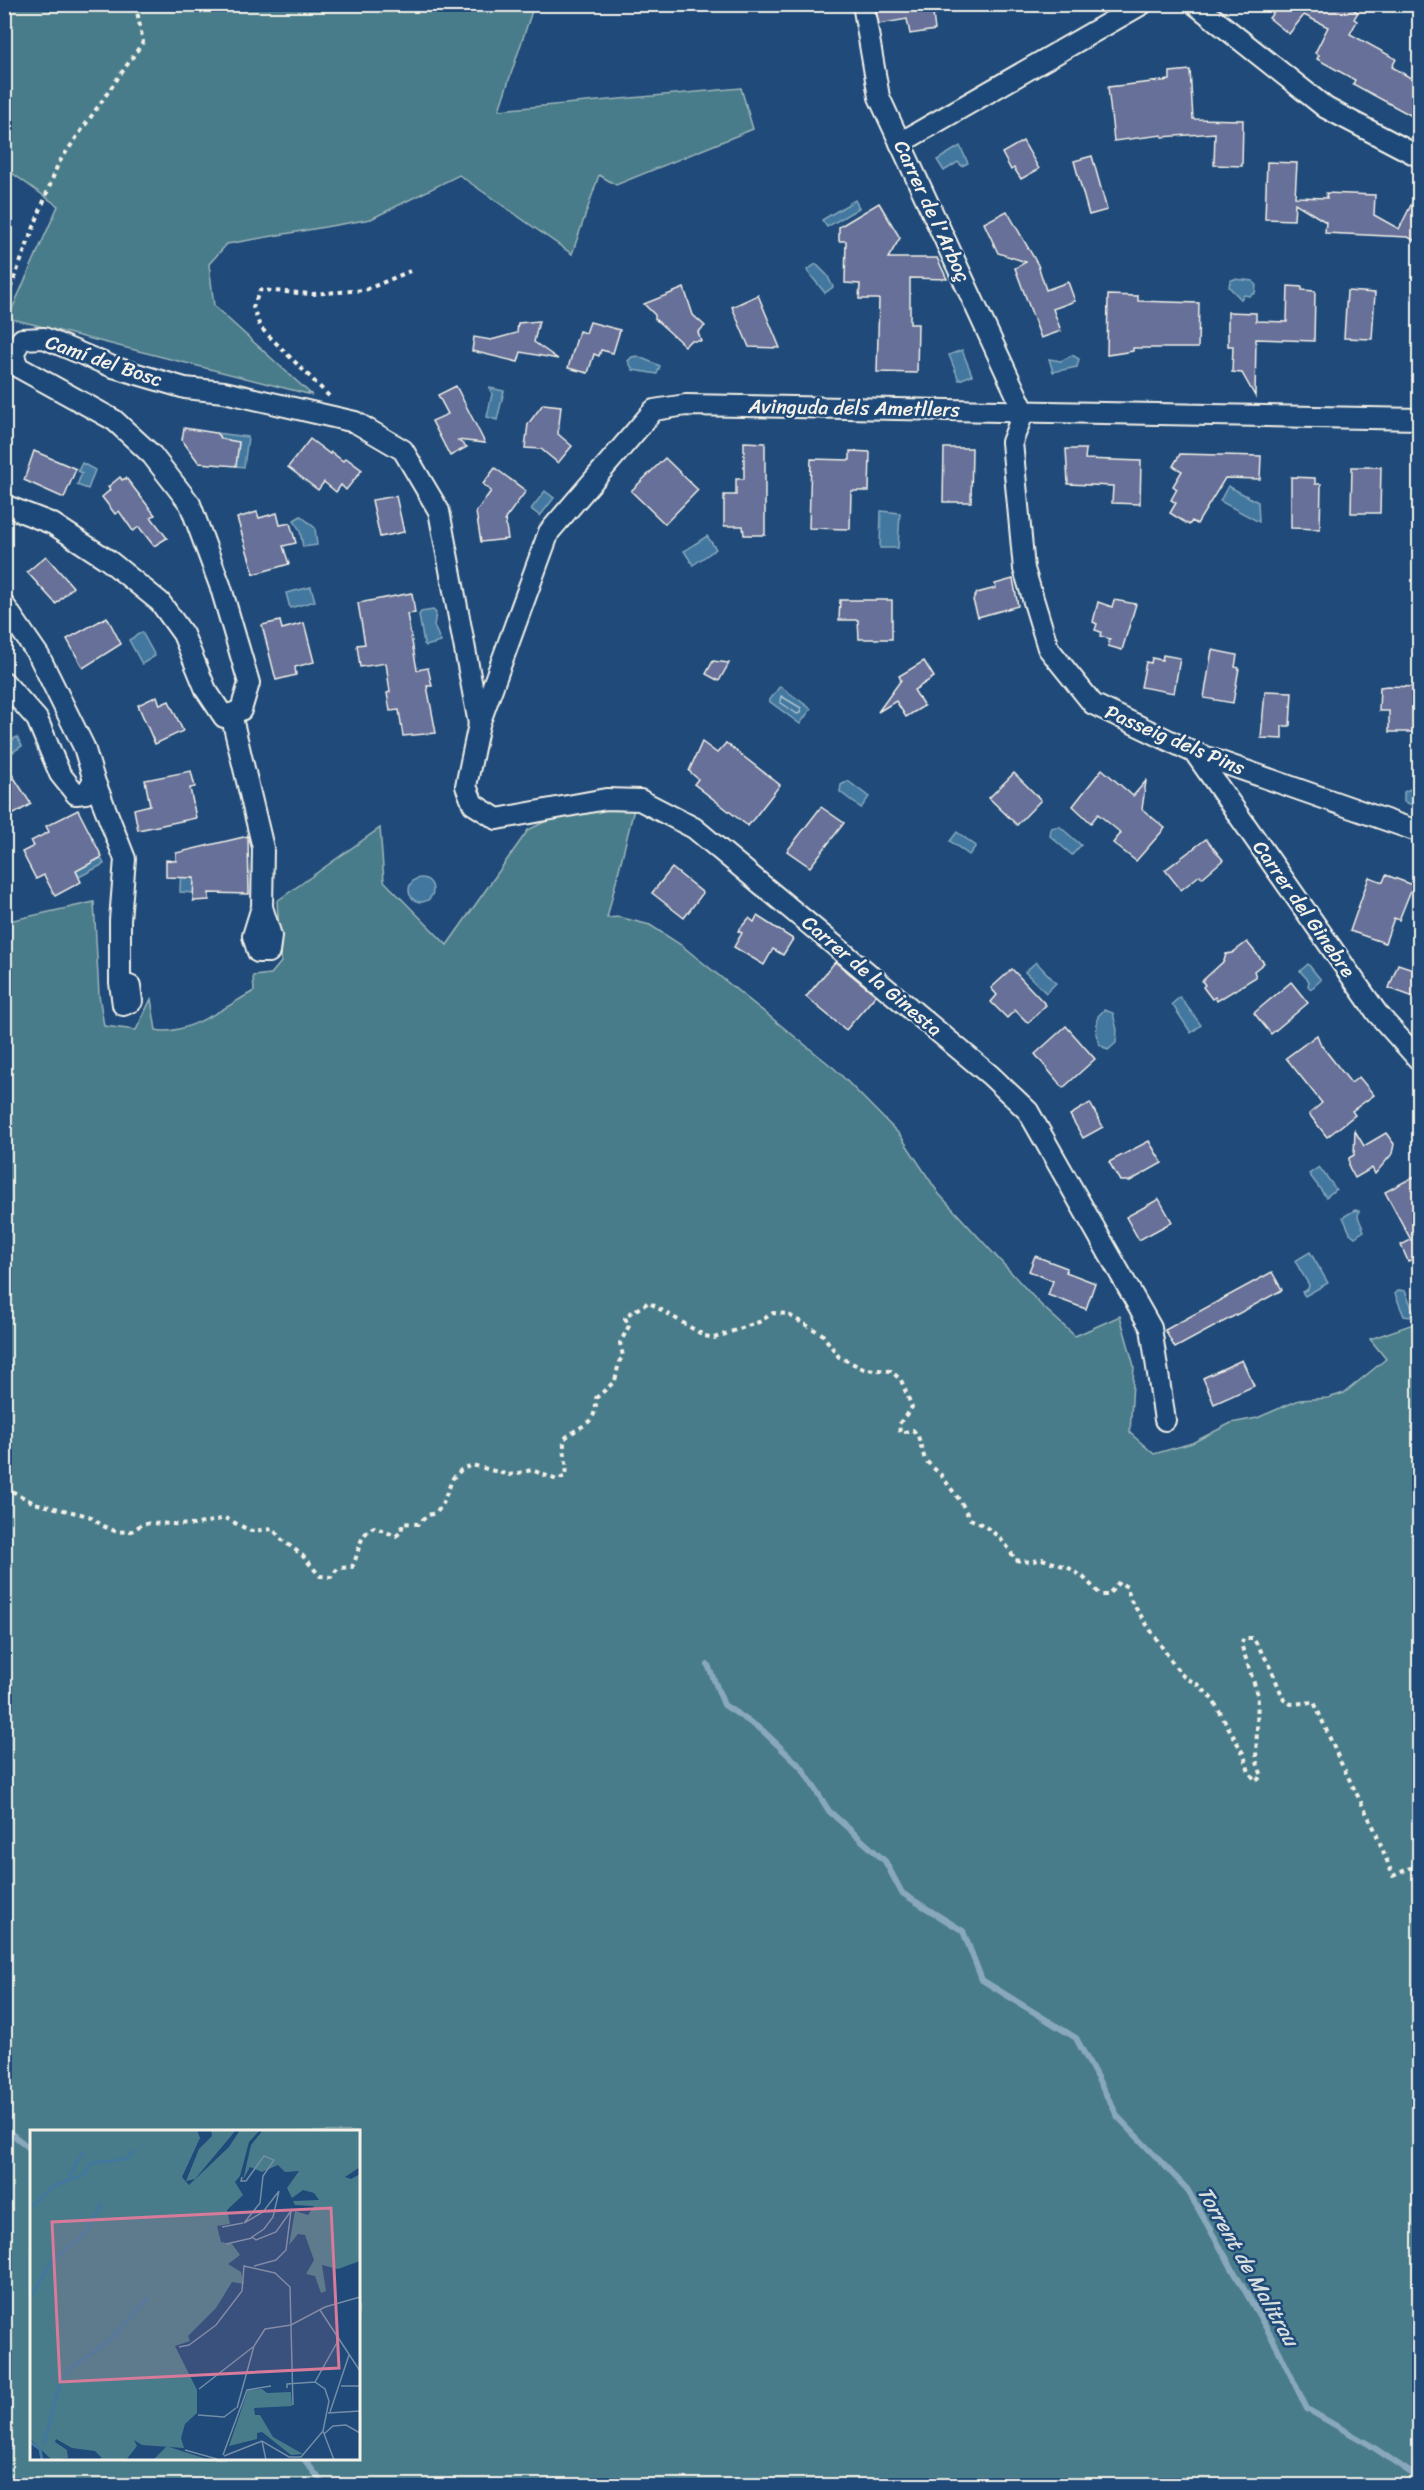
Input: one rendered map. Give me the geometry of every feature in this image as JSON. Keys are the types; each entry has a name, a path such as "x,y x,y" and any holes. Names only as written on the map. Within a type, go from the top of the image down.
{"street":[{"name":"Carrer de l'Arboç","path":"863,4 879,97 1024,411"},
{"path":"900,143 1142,4"},
{"path":"1195,4 1326,108 1419,157"},
{"name":"Camí del Bosc","path":"231,714 241,710 249,683 221,588 190,504 152,455 114,420 18,367 13,353 22,339 44,338 113,367 185,388 224,392 356,422 403,450 439,511 480,724"},
{"name":"Avinguda dels Ametllers","path":"480,724 549,532 654,410 686,405 1419,419"},
{"name":"Passeig dels Pins","path":"1024,411 1012,442 1024,569 1048,648 1094,704 1196,753 1419,832"},
{"path":"4,505 53,524 108,560 160,602 183,634 206,690 224,717 231,714 262,848 262,907"},
{"path":"4,605 39,656 84,747 94,780 125,859 120,920 120,983"},
{"path":"466,655 476,665 485,667 502,660"},
{"path":"4,682 37,719 60,774 76,794 86,793 94,780"},
{"name":"Carrer de la Ginesta","path":"480,724 466,786 473,804 497,819 606,799 640,800 694,828 990,1075 1028,1111 1151,1328 1165,1420"},
{"name":"Carrer del Ginebre","path":"1196,753 1377,1013 1419,1061"}],"path":[{"path":"4,305 58,164 143,42 136,11 128,4"},
{"path":"339,418 328,395 260,327 253,307 260,290 312,294 365,290 410,271"},
{"path":"4,1487 34,1503 89,1516 117,1532 132,1532 141,1525 150,1523 194,1525 225,1518 251,1531 273,1529 282,1540 302,1555 320,1576 331,1577 338,1568 352,1567 357,1559 357,1549 367,1531 374,1527 396,1536 401,1532 403,1523 418,1524 428,1515 436,1513 441,1507 453,1478 461,1470 472,1465 509,1475 532,1470 557,1480 566,1476 564,1439 572,1431 592,1421 596,1411 596,1398 615,1381 619,1362 623,1356 620,1342 629,1326 625,1318 630,1311 642,1308 648,1302 705,1336 714,1338 759,1322 773,1314 787,1314 822,1334 839,1357 864,1369 891,1371 901,1380 912,1407 899,1425 900,1433 913,1430 918,1436 926,1460 941,1475 961,1502 970,1519 986,1525 1011,1551 1015,1560 1030,1562 1041,1559 1070,1568 1101,1595 1108,1595 1119,1582 1127,1587 1131,1600 1174,1665 1184,1677 1199,1685 1213,1700 1244,1755 1249,1772 1256,1781 1262,1776 1256,1760 1258,1695 1241,1644 1244,1638 1253,1638 1269,1664 1284,1700 1291,1704 1314,1702 1339,1759 1374,1828 1393,1876 1419,1867"}],"green space":[{"path":"5,4 534,5 499,110 741,88 753,129 616,185 599,175 572,254 459,175 371,219 227,244 209,264 214,306 312,395 8,318 58,206 5,168"},
{"path":"599,808 634,809 607,918 619,917 650,925 681,945 835,1069 900,1135 939,1194 1040,1304 1075,1336 1120,1316 1134,1366 1130,1433 1154,1454 1192,1443 1231,1423 1257,1418 1299,1400 1328,1398 1344,1393 1386,1359 1370,1339 1419,1322 1419,2485 5,2485 4,922 94,902 99,995 104,1026 136,1030 151,999 156,1030 180,1029 206,1018 254,991 253,976 271,974 281,962 277,901 380,828 384,881 447,945 528,830 550,819"}],"water":[{"path":"960,146 968,163 962,166 958,162 944,171 937,160"},
{"path":"855,200 859,208 827,227 822,220"},
{"path":"816,264 827,275 833,287 825,293 807,270"},
{"path":"1234,279 1253,281 1256,286 1255,293 1249,296 1244,295 1241,299 1229,287 1230,281"},
{"path":"962,350 972,375 959,380 949,355"},
{"path":"1072,355 1079,359 1077,367 1053,372 1049,359 1061,361"},
{"path":"637,356 660,366 657,374 633,370 628,361"},
{"path":"490,388 504,391 497,420 487,417 492,394"},
{"path":"216,433 248,437 244,467 236,466 239,442 222,439"},
{"path":"82,463 95,470 88,489 77,485 82,473 78,471"},
{"path":"1228,486 1258,502 1259,522 1220,501"},
{"path":"545,491 554,498 540,516 531,509"},
{"path":"881,511 900,513 898,548 880,548"},
{"path":"301,516 315,528 317,545 303,547 300,531 294,520"},
{"path":"707,536 716,549 693,565 684,551"},
{"path":"311,587 315,601 290,608 286,593"},
{"path":"433,610 436,613 434,626 441,642 426,646 419,615 421,612"},
{"path":"142,632 155,656 142,664 129,640"},
{"path":"780,686 811,709 800,724 769,701"},
{"path":"17,737 22,746 5,757 5,744"},
{"path":"848,781 869,797 861,808 840,792 841,785"},
{"path":"1412,788 1419,792 1419,807 1404,802 1404,792"},
{"path":"1059,826 1081,845 1072,855 1050,836 1051,828"},
{"path":"957,832 976,846 969,855 950,841"},
{"path":"101,858 104,864 79,877 76,871"},
{"path":"181,862 194,862 194,893 180,892"},
{"path":"421,878 430,881 433,890 430,899 421,902 412,899 409,890 412,881"},
{"path":"1036,962 1056,983 1046,993 1025,972"},
{"path":"1308,964 1321,980 1311,989 1308,986 1309,981 1300,971"},
{"path":"1180,997 1201,1025 1191,1033 1172,1004"},
{"path":"1104,1010 1113,1013 1117,1030 1116,1043 1108,1050 1100,1045 1096,1034 1098,1016"},
{"path":"1319,1167 1336,1189 1326,1197 1309,1174"},
{"path":"1355,1210 1359,1211 1358,1217 1364,1231 1355,1237 1350,1233 1343,1217"},
{"path":"1310,1252 1328,1283 1305,1296 1302,1292 1308,1289 1309,1285 1295,1261"},
{"path":"1399,1290 1405,1291 1414,1312 1410,1317 1404,1316 1395,1294"}],"building":[{"path":"875,4 940,4 941,13 933,14 935,30 910,34 907,19 879,24"},
{"path":"1281,4 1344,4 1358,12 1354,19 1357,21 1350,34 1396,59 1392,67 1419,83 1419,104 1412,116 1353,84 1355,80 1317,59 1319,55 1315,53 1328,27 1304,15 1289,34 1269,18"},
{"path":"1190,70 1193,119 1243,120 1242,166 1214,165 1215,133 1162,137 1162,135 1114,141 1108,87 1170,80 1170,72"},
{"path":"1023,141 1039,169 1021,179 1014,168 1011,170 1002,153"},
{"path":"1092,156 1107,210 1089,215 1074,161"},
{"path":"1267,162 1297,163 1295,197 1327,198 1326,193 1375,195 1374,215 1399,229 1419,189 1419,243 1408,237 1325,233 1326,222 1295,203 1294,220 1265,219"},
{"path":"879,203 900,238 888,258 937,258 947,279 910,278 910,324 918,324 917,373 877,372 879,299 859,299 860,284 845,283 846,241 839,241 839,227"},
{"path":"1007,211 1038,265 1046,290 1068,282 1075,301 1053,309 1061,331 1041,338 1015,268 1026,262 998,253 984,223"},
{"path":"1288,286 1315,291 1314,341 1256,339 1255,396 1242,373 1232,372 1233,346 1228,346 1228,312 1256,313 1256,321 1287,322"},
{"path":"684,288 693,315 705,326 698,332 701,341 690,341 685,346 655,319 655,315 644,304"},
{"path":"1347,291 1375,293 1372,339 1344,338"},
{"path":"758,295 780,348 749,347 732,307"},
{"path":"1108,295 1138,296 1138,301 1199,303 1198,348 1133,348 1133,351 1107,355"},
{"path":"539,321 534,342 558,359 521,352 518,362 472,351 474,337 491,340 517,333 518,323"},
{"path":"590,322 620,330 613,353 601,350 599,356 594,354 588,373 568,368 579,331 586,333"},
{"path":"456,386 485,443 457,440 467,447 450,456 432,421 448,414 438,395"},
{"path":"543,404 561,406 558,434 572,446 558,463 541,449 525,448 528,424"},
{"path":"184,428 216,433 222,439 239,442 236,466 199,463 182,440"},
{"path":"310,439 330,454 331,452 343,461 346,458 362,470 346,490 341,485 336,492 324,482 318,490 288,467"},
{"path":"744,442 765,443 765,535 744,535 743,526 724,526 724,495 736,495 736,479 744,479"},
{"path":"944,448 972,448 971,502 943,502"},
{"path":"1066,449 1086,449 1085,459 1141,461 1140,504 1112,503 1113,486 1068,484"},
{"path":"34,451 76,469 64,498 24,480"},
{"path":"850,451 870,452 869,491 851,491 850,529 809,528 811,459 850,460"},
{"path":"1180,454 1261,456 1260,479 1225,478 1197,524 1192,521 1189,525 1170,513 1176,503 1171,500 1177,489 1173,486 1182,471 1173,466"},
{"path":"665,458 698,490 665,524 631,491"},
{"path":"1352,467 1381,467 1380,513 1351,513"},
{"path":"495,468 526,491 505,519 508,539 481,542 476,512 491,491 483,484"},
{"path":"120,477 122,480 126,478 155,515 151,517 167,538 154,546 139,527 133,531 119,511 115,514 102,497 110,490 108,487"},
{"path":"1291,477 1315,478 1315,484 1321,484 1320,529 1291,528"},
{"path":"396,496 404,532 380,537 372,500"},
{"path":"257,512 259,518 277,513 280,525 290,523 296,543 283,546 289,564 254,574 237,518"},
{"path":"46,556 73,587 56,604 27,572"},
{"path":"1013,579 1018,606 978,617 973,600 977,593 996,588 995,584"},
{"path":"412,593 415,613 407,614 417,670 428,668 432,686 427,686 436,733 403,736 399,710 390,711 386,663 360,667 357,645 365,644 358,603"},
{"path":"840,600 892,600 892,639 859,639 858,620 839,620"},
{"path":"1114,600 1136,604 1122,650 1108,646 1110,639 1100,636 1101,632 1095,630 1097,624 1093,622 1098,602 1112,607"},
{"path":"107,617 121,644 83,668 67,639"},
{"path":"280,621 282,629 304,623 314,662 295,667 296,675 276,680 262,625"},
{"path":"1212,650 1237,655 1235,667 1239,668 1233,703 1204,698"},
{"path":"1163,655 1180,658 1174,693 1141,687 1146,662 1151,663 1152,658 1162,660"},
{"path":"713,661 729,663 719,681 706,674"},
{"path":"924,661 934,677 914,690 924,706 906,717 896,701 878,712 901,680 899,676"},
{"path":"1380,687 1419,687 1417,732 1389,732 1389,711 1379,711"},
{"path":"1265,691 1292,692 1290,726 1282,726 1282,739 1261,738"},
{"path":"157,696 160,705 169,701 183,731 155,744 138,705"},
{"path":"702,742 717,753 726,743 780,785 748,826 694,784 698,779 689,771"},
{"path":"4,762 31,804 4,820"},
{"path":"1102,769 1133,796 1146,781 1142,809 1165,828 1136,861 1113,843 1121,833 1098,814 1091,823 1073,806"},
{"path":"191,771 195,787 190,788 196,818 138,830 134,809 150,805 145,780"},
{"path":"1014,773 1041,800 1017,825 989,798"},
{"path":"821,807 844,823 810,867 787,851"},
{"path":"78,810 102,857 76,871 81,882 55,896 44,875 36,879 22,852 34,846 31,841 49,832 46,826"},
{"path":"248,836 249,894 209,893 209,900 193,901 194,878 166,877 166,860 176,861 176,853"},
{"path":"1206,839 1223,860 1202,878 1200,875 1181,890 1165,870"},
{"path":"672,868 703,893 684,918 652,893"},
{"path":"1386,875 1413,885 1399,920 1394,918 1385,943 1350,931 1369,877 1383,882"},
{"path":"757,916 793,939 783,955 773,949 764,965 734,947 742,933 738,931 749,918 754,922"},
{"path":"1247,942 1264,963 1254,971 1256,977 1217,1001 1215,997 1212,999 1203,987 1205,985 1202,981 1224,961 1226,954 1232,953"},
{"path":"835,962 876,995 846,1030 806,997"},
{"path":"1398,964 1419,971 1419,999 1389,988"},
{"path":"1012,969 1046,1005 1028,1023 1015,1010 1007,1018 991,1002 997,995 991,988"},
{"path":"1291,982 1308,1003 1271,1034 1254,1013"},
{"path":"1066,1026 1095,1059 1063,1088 1035,1054"},
{"path":"1317,1035 1321,1045 1351,1083 1359,1077 1374,1095 1352,1111 1355,1115 1327,1137 1309,1114 1322,1103 1286,1058"},
{"path":"1090,1103 1103,1127 1083,1138 1070,1115"},
{"path":"1355,1131 1364,1146 1386,1133 1394,1144 1392,1154 1375,1174 1372,1168 1355,1178 1349,1167 1349,1158 1354,1155"},
{"path":"1149,1141 1162,1163 1130,1181 1120,1181 1109,1162"},
{"path":"1419,1174 1419,1257 1408,1261 1401,1245 1411,1240 1385,1192"},
{"path":"1159,1199 1172,1222 1139,1240 1126,1217"},
{"path":"1035,1256 1067,1268 1066,1272 1095,1283 1086,1309 1048,1295 1053,1281 1029,1271"},
{"path":"1272,1272 1282,1290 1175,1348 1165,1330"},
{"path":"1242,1360 1254,1386 1214,1404 1203,1378"}],"waterway":[{"name":"Torrent de Malitrau","path":"708,1665 724,1705 762,1730 802,1768 829,1811 885,1861 902,1893 963,1931 982,1980 1076,2038 1118,2117 1187,2189 1277,2347 1307,2409 1370,2445 1420,2479"},
{"path":"4,2128 30,2148"},
{"path":"305,2460 325,2486"}]}
